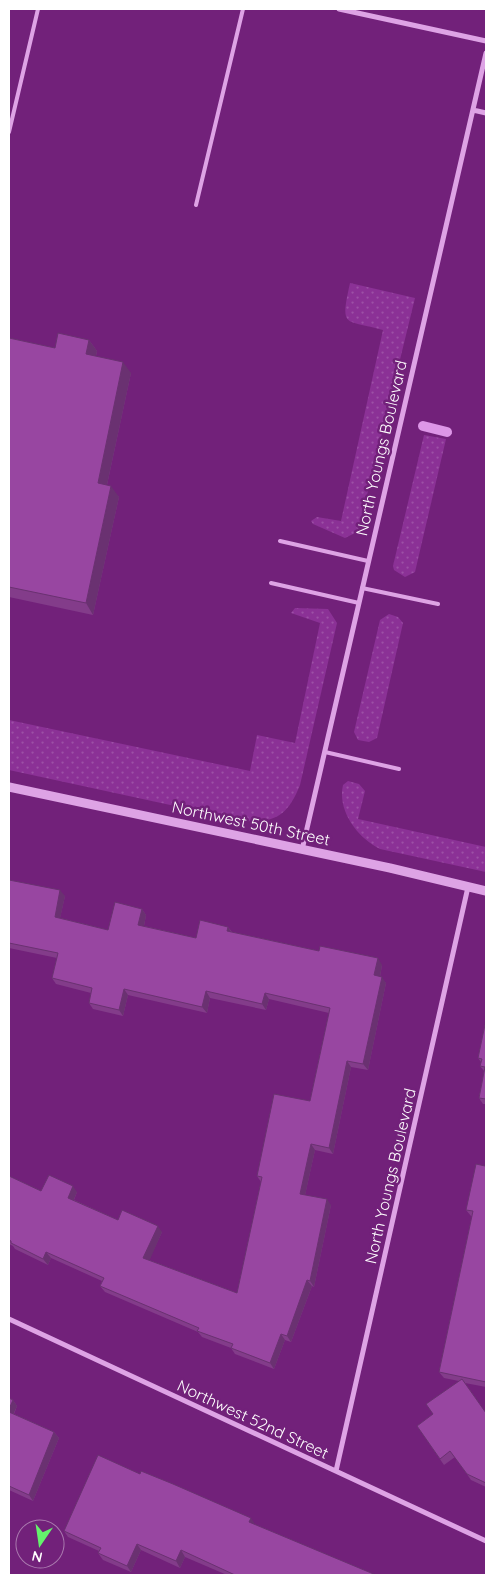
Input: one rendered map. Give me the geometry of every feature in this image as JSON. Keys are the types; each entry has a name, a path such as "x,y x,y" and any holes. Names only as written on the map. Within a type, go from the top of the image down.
{"street":[{"path":"339,9 486,40"},
{"name":"North Youngs Boulevard","path":"302,850 486,53"},
{"path":"473,110 486,113"},
{"name":"Northwest 50th Street","path":"9,787 486,891"},
{"name":"North Youngs Boulevard","path":"336,1471 468,887"},
{"name":"Northwest 52nd Street","path":"9,1319 486,1541"}],"lane":[{"path":"9,132 38,9"},
{"path":"196,205 243,9"},
{"path":"280,540 368,561"},
{"path":"271,583 359,602"},
{"path":"362,588 438,604"},
{"path":"324,752 399,769"}],"shaded area":[{"path":"350,283 415,298 359,528 357,532 345,538 313,524 311,521 317,517 341,521 383,330 348,320 345,308"},
{"path":"424,435 446,439 415,572 405,577 394,570 393,566"},
{"path":"295,608 328,609 337,623 300,785 291,804 280,815 265,820 244,821 9,770 9,720 250,771 257,735 295,743 320,623 291,613"},
{"path":"389,614 398,617 403,623 377,738 369,742 358,740 354,732 380,620"},
{"path":"348,781 359,784 365,791 358,819 486,847 486,872 380,849 372,844 357,831 346,814 342,795 343,785"}],"building":[{"path":"58,333 89,340 86,354 123,362 98,483 111,486 86,603 9,587 9,338 55,348"},
{"path":"9,880 60,890 55,917 108,930 115,902 142,909 138,925 196,938 200,920 228,927 227,931 319,951 320,946 378,958 374,975 382,977 363,1064 347,1061 329,1148 311,1144 300,1194 327,1199 310,1281 307,1280 287,1336 281,1334 270,1363 231,1348 233,1344 197,1331 199,1328 100,1286 104,1278 46,1252 43,1259 11,1243 9,1240 9,1176 41,1191 49,1175 73,1186 68,1198 118,1220 122,1210 158,1226 143,1258 237,1293 262,1177 257,1176 274,1094 310,1101 330,1008 265,993 262,1004 206,991 202,1007 124,989 119,1010 89,1003 92,988 52,978 58,953 9,943"},
{"path":"486,1020 486,1099 479,1098 485,1067 480,1066 482,1059 478,1058"},
{"path":"486,1160 486,1382 439,1372 473,1211 466,1210 476,1164 485,1166"},
{"path":"462,1379 486,1413 486,1483 467,1474 450,1451 440,1459 417,1426 433,1414 426,1404"},
{"path":"9,1398 13,1400 9,1409"},
{"path":"9,1412 54,1432 29,1495 9,1486"},
{"path":"98,1455 140,1474 141,1471 173,1484 251,1518 249,1522 376,1575 235,1575 181,1550 176,1561 137,1544 127,1566 98,1553 101,1548 65,1531"}],"waterway":[{"path":"423,426 447,432"}]}
